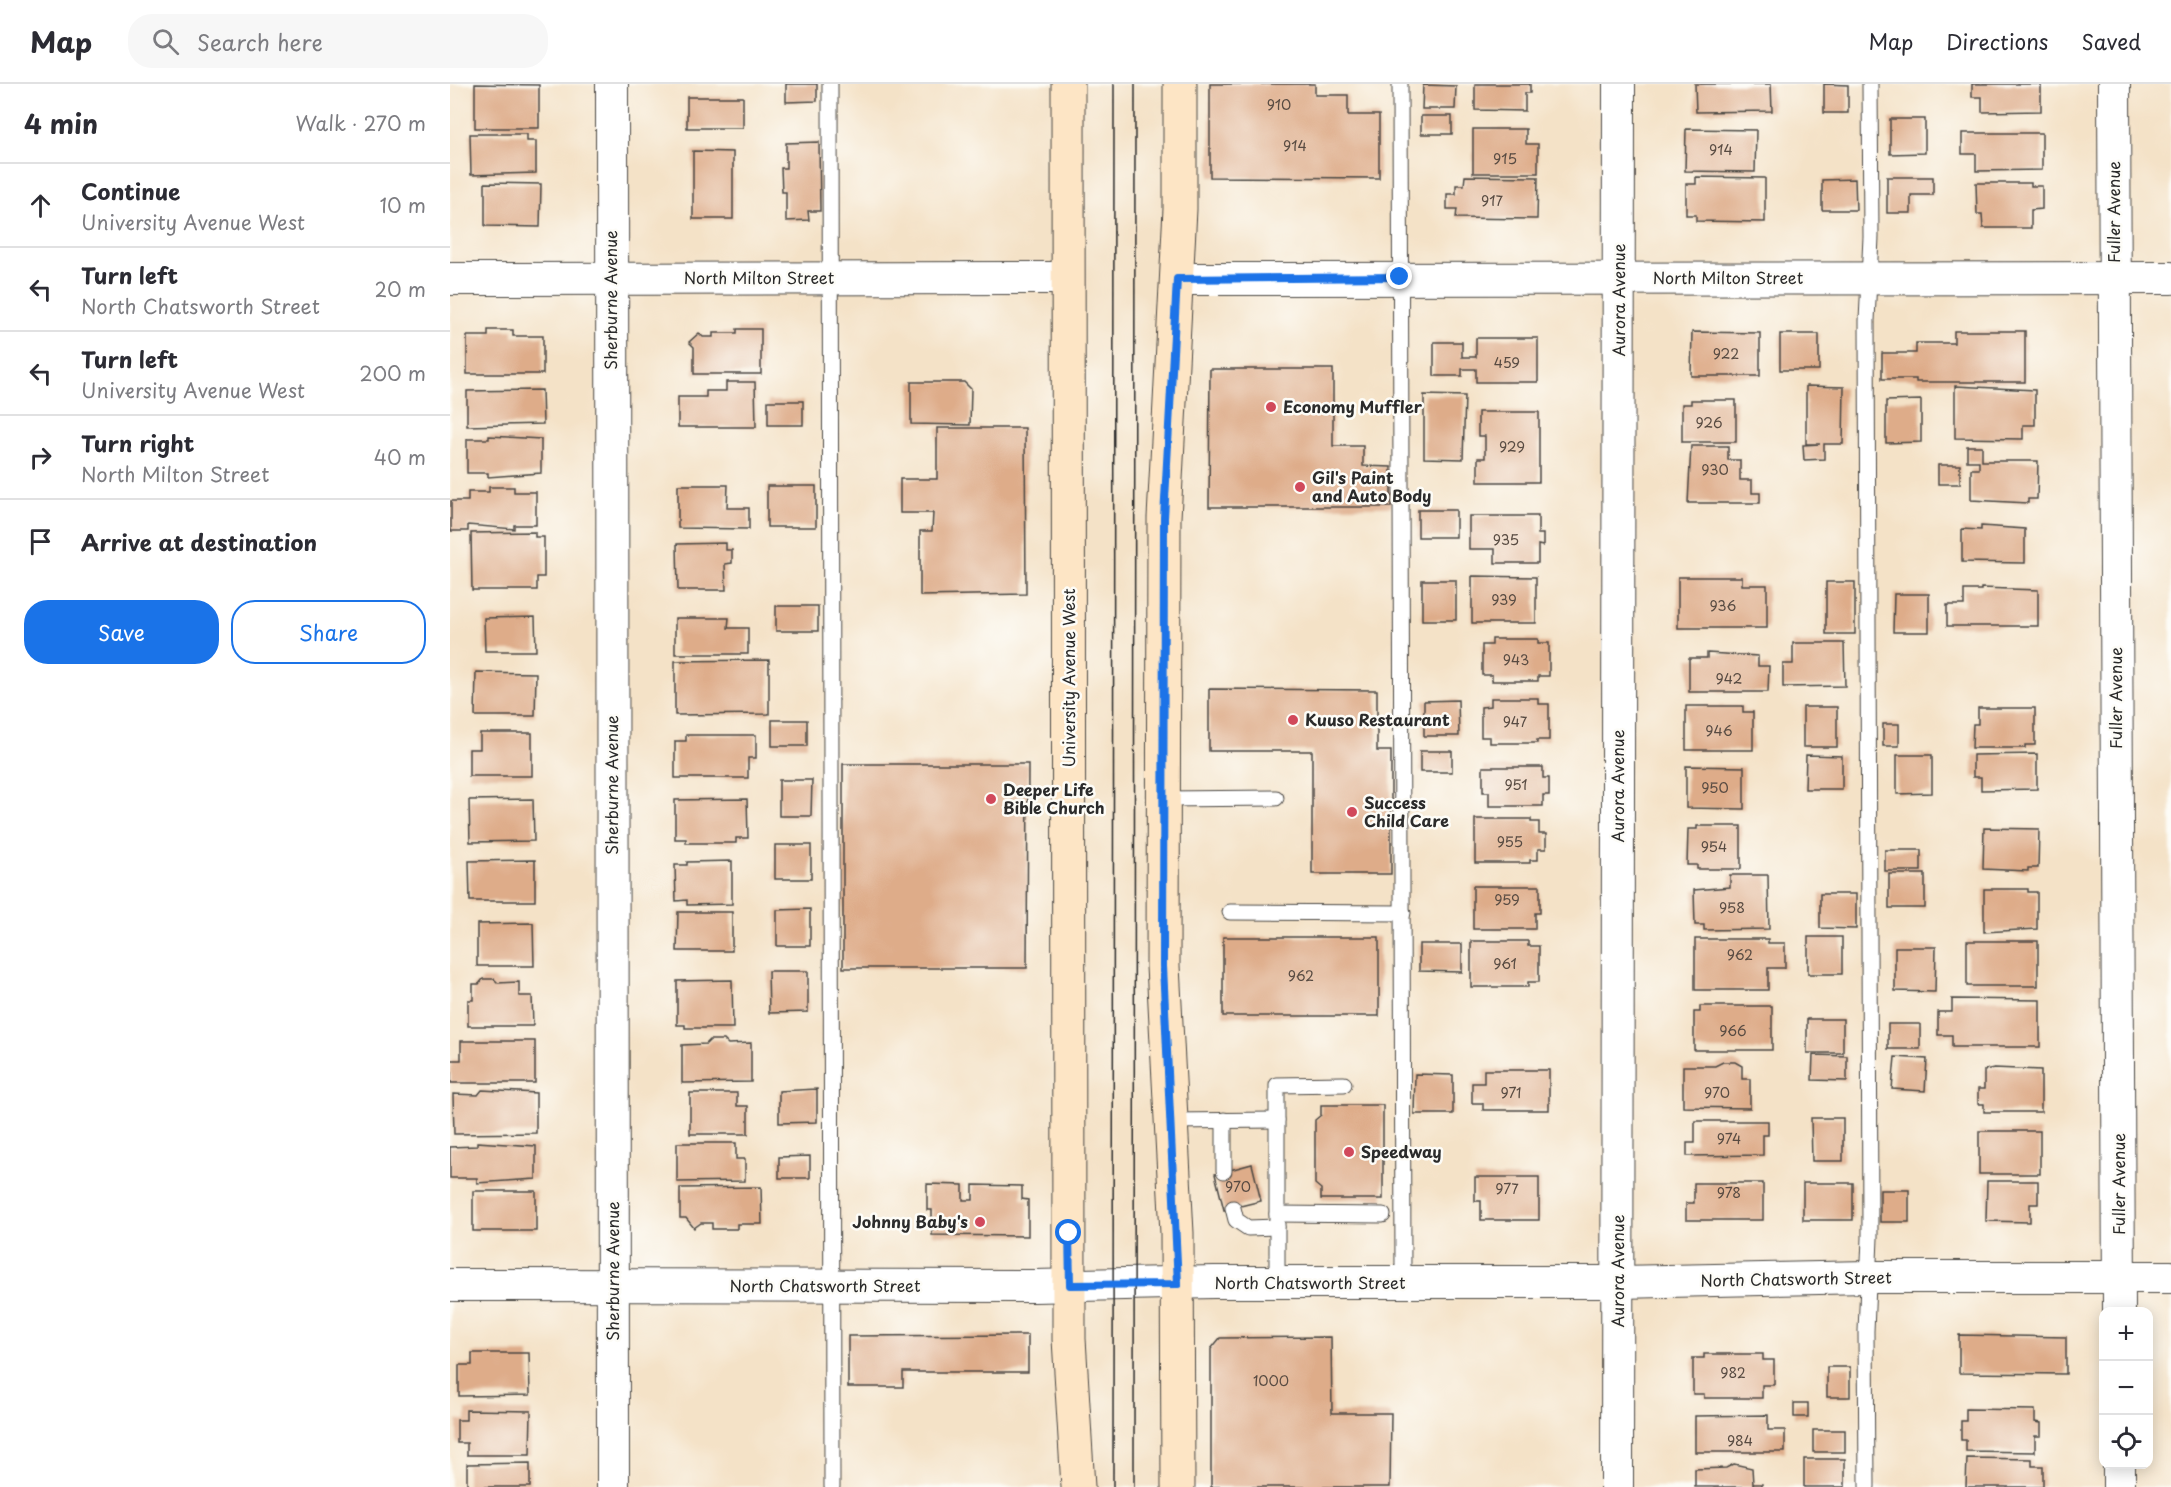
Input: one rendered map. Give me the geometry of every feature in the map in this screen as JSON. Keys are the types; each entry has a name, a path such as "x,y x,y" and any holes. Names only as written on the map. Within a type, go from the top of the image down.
{"main road":[{"name":"University Avenue West","path":"1068,84 1070,1285 1072,1401 1078,1487"},
{"path":"1178,1487 1178,1284 1164,1013 1164,518 1177,279 1180,84"}],"street":[{"name":"Sherburne Avenue","path":"612,84 613,1487"},
{"name":"Aurora Avenue","path":"1617,1487 1619,84"},
{"name":"Fuller Avenue","path":"2114,84 2119,1307"},
{"name":"North Milton Street","path":"450,279 1068,278"},
{"name":"North Milton Street","path":"1177,279 2171,278"},
{"name":"North Chatsworth Street","path":"450,1285 613,1287 1070,1285 1277,1282 1618,1282 1868,1276 2171,1277"},
{"path":"2119,1469 2119,1487"}],"lane":[{"path":"830,84 833,1285 831,1487"},
{"path":"1400,84 1403,1282"},
{"path":"1867,1487 1870,1238 1870,84"},
{"path":"1164,799 1276,798"},
{"path":"1230,912 1403,913"},
{"path":"1277,1282 1277,1085 1344,1084"},
{"path":"1224,1120 1224,1171"},
{"path":"1170,1121 1277,1120"},
{"path":"1233,1208 1236,1220 1248,1228 1277,1220 1383,1215"}],"building":[{"path":"475,84 539,85 539,128 475,128"},
{"path":"786,84 817,84 817,101 786,102"},
{"path":"1210,84 1315,84 1315,95 1348,95 1348,115 1379,115 1379,178 1210,177"},
{"path":"1475,84 1530,84 1530,93 1525,93 1525,111 1475,110"},
{"path":"1695,84 1771,84 1772,111 1696,112"},
{"path":"1824,84 1848,85 1848,113 1824,113"},
{"path":"1972,84 2041,84 2041,111 1982,112 1982,97 1972,97"},
{"path":"1423,85 1456,86 1455,109 1422,109"},
{"path":"687,97 743,97 743,128 687,128"},
{"path":"1421,116 1452,116 1452,134 1421,134"},
{"path":"1890,119 1925,119 1925,153 1890,154"},
{"path":"1473,129 1526,129 1526,144 1538,144 1538,173 1473,173"},
{"path":"1686,129 1756,130 1755,172 1685,171"},
{"path":"1962,133 2042,133 2042,170 1976,171 1976,154 1962,154"},
{"path":"470,134 527,134 527,141 536,141 536,173 471,175"},
{"path":"819,142 820,211 808,211 809,220 786,221 786,192 782,192 781,168 786,168 786,143"},
{"path":"693,151 733,152 733,219 693,219"},
{"path":"1465,176 1538,177 1537,219 1456,218 1457,209 1447,209 1447,194 1456,194 1456,185 1464,185"},
{"path":"1696,177 1765,178 1765,222 1696,221 1696,215 1686,215 1686,184 1696,184"},
{"path":"1887,177 1933,177 1933,195 1911,195 1911,213 1887,213"},
{"path":"1855,179 1856,210 1822,210 1822,180"},
{"path":"485,183 541,184 540,227 485,226"},
{"path":"1976,183 2031,183 2031,186 2042,186 2042,209 2031,210 2031,228 1983,228 1982,214 1977,214"},
{"path":"737,329 761,329 761,374 694,374 694,347 689,342 699,333 703,337 713,337 713,333 737,333"},
{"path":"488,330 513,330 513,336 543,336 543,374 467,374 467,336 488,336"},
{"path":"1954,331 2025,331 2025,382 1916,382 1916,379 1882,379 1882,353 1916,353 1916,343 1954,343"},
{"path":"1692,332 1760,333 1760,376 1691,376"},
{"path":"1780,334 1819,334 1819,370 1780,370"},
{"path":"1476,338 1538,338 1538,382 1476,382 1476,369 1462,369 1462,376 1434,376 1434,342 1462,342 1462,357 1476,357"},
{"path":"1210,369 1333,369 1333,446 1363,446 1363,466 1391,467 1391,507 1209,507"},
{"path":"726,382 755,382 756,427 678,427 678,397 706,397 706,391 726,391"},
{"path":"911,382 964,382 971,389 970,425 911,424"},
{"path":"1806,386 1844,387 1843,444 1824,444 1824,459 1804,460 1803,445 1820,444 1806,444"},
{"path":"1955,386 2035,390 2035,425 2023,425 2023,439 1955,438"},
{"path":"542,390 543,424 467,426 467,391"},
{"path":"1424,395 1465,396 1463,459 1424,458"},
{"path":"1691,400 1736,400 1736,442 1682,442 1682,404 1691,404"},
{"path":"1921,400 1921,442 1886,443 1886,401"},
{"path":"768,401 803,401 803,425 768,425"},
{"path":"1478,412 1539,412 1539,482 1478,482 1478,458 1485,458 1485,436 1478,436"},
{"path":"937,428 1025,428 1026,594 920,596 920,531 932,531 933,513 900,513 900,479 937,479"},
{"path":"489,436 541,439 541,473 488,477 488,473 467,473 467,439 489,439"},
{"path":"1691,446 1728,446 1728,460 1740,460 1740,480 1752,480 1752,493 1760,493 1760,503 1688,503"},
{"path":"1967,446 1982,446 1982,461 2038,461 2037,499 2028,499 2028,503 1971,500 1971,469 1979,469 1979,461 1967,461"},
{"path":"1938,465 1960,465 1960,484 1938,484"},
{"path":"678,485 728,485 727,508 749,508 749,529 678,528"},
{"path":"767,486 816,486 816,527 767,527"},
{"path":"489,487 514,487 514,492 536,492 536,525 514,525 514,529 468,525 468,531 451,531 451,501 468,501 468,492 489,492"},
{"path":"1418,510 1456,510 1456,537 1418,537"},
{"path":"1469,516 1538,516 1538,534 1543,534 1543,546 1538,545 1538,563 1495,563 1495,549 1469,549"},
{"path":"1981,526 2025,529 2025,563 1962,562 1962,529 1981,530"},
{"path":"535,532 535,537 544,537 544,577 537,577 537,590 472,590 471,533"},
{"path":"726,543 726,550 732,550 732,563 725,564 726,590 678,590 677,544"},
{"path":"1472,576 1536,577 1536,623 1472,623"},
{"path":"1678,577 1742,577 1742,585 1767,585 1767,628 1678,628"},
{"path":"1422,580 1456,580 1456,620 1422,620"},
{"path":"1826,582 1855,582 1855,634 1826,634"},
{"path":"1981,588 2038,590 2038,626 1947,626 1947,605 1964,605 1964,590 1981,590"},
{"path":"1894,594 1929,594 1929,632 1893,632"},
{"path":"776,606 818,606 818,631 776,631"},
{"path":"535,617 536,651 485,651 484,618"},
{"path":"675,618 729,618 728,628 748,628 748,654 675,654"},
{"path":"1492,639 1538,639 1538,643 1549,643 1549,676 1538,676 1538,681 1492,681 1492,675 1482,675 1482,645 1492,645"},
{"path":"1793,643 1844,643 1845,686 1783,687 1783,664 1793,664"},
{"path":"1707,653 1758,656 1758,666 1769,666 1768,692 1689,692 1689,658 1707,658"},
{"path":"769,660 769,714 675,715 675,661"},
{"path":"476,672 536,673 535,716 475,716"},
{"path":"1209,689 1377,690 1377,751 1391,751 1391,874 1312,874 1312,751 1209,751"},
{"path":"1491,698 1538,698 1538,704 1549,704 1549,740 1537,740 1537,743 1490,743 1490,737 1481,737 1481,707 1491,706"},
{"path":"1458,700 1459,736 1424,736 1424,701"},
{"path":"1686,706 1743,706 1743,712 1753,712 1753,750 1686,750"},
{"path":"1803,707 1837,707 1837,747 1803,747"},
{"path":"1978,708 2035,708 2035,745 2025,745 2025,748 1972,748 1973,724 1978,724"},
{"path":"772,720 807,720 807,746 772,746"},
{"path":"1883,724 1899,724 1899,746 1883,746"},
{"path":"480,733 532,733 532,776 469,776 469,749 480,749"},
{"path":"686,735 756,735 756,758 748,758 748,778 675,778 675,741 686,741"},
{"path":"1420,751 1452,751 1452,772 1420,772"},
{"path":"2037,754 2037,789 1981,790 1981,777 1973,777 1973,755"},
{"path":"1806,755 1842,756 1842,789 1805,789"},
{"path":"1897,755 1932,755 1932,793 1897,794"},
{"path":"843,764 1028,764 1027,968 843,968"},
{"path":"1686,766 1744,767 1744,809 1686,808"},
{"path":"1483,767 1543,767 1543,778 1549,778 1549,795 1543,795 1543,806 1489,806 1489,792 1483,792"},
{"path":"779,780 812,780 811,816 779,816"},
{"path":"533,799 534,841 470,842 469,800"},
{"path":"747,799 748,838 736,838 736,843 686,843 686,839 675,839 675,800"},
{"path":"1475,819 1531,819 1531,822 1539,822 1539,834 1546,834 1546,849 1538,849 1538,860 1530,860 1530,863 1475,863"},
{"path":"1697,826 1741,826 1741,869 1697,869 1697,865 1687,865 1688,829 1697,829"},
{"path":"1984,828 2039,829 2038,868 2028,868 2028,871 1983,869"},
{"path":"775,845 811,845 811,879 775,879"},
{"path":"1885,850 1921,850 1921,871 1885,871"},
{"path":"535,860 535,901 470,901 469,861"},
{"path":"732,861 732,904 687,905 687,900 676,901 675,865 687,865 687,862"},
{"path":"1889,874 1925,874 1925,908 1889,908"},
{"path":"1730,875 1768,875 1769,929 1704,930 1704,925 1695,925 1694,890 1730,887"},
{"path":"1473,886 1540,886 1540,913 1535,913 1535,929 1473,929"},
{"path":"1984,889 2028,889 2028,892 2037,892 2037,929 1984,932"},
{"path":"1820,894 1856,894 1856,929 1820,928"},
{"path":"810,909 810,946 777,946 777,910"},
{"path":"678,912 732,912 732,951 677,951"},
{"path":"533,923 534,966 477,966 477,924"},
{"path":"1223,937 1379,937 1379,1016 1223,1016"},
{"path":"1808,937 1842,937 1842,974 1808,974"},
{"path":"1695,939 1768,939 1768,943 1785,943 1785,968 1768,968 1768,990 1695,990"},
{"path":"1471,941 1528,941 1528,946 1539,946 1539,982 1528,982 1528,987 1471,987"},
{"path":"1967,941 2038,941 2038,986 1967,986"},
{"path":"1419,944 1462,944 1462,972 1419,971"},
{"path":"1895,947 1936,947 1935,992 1895,991"},
{"path":"768,971 808,971 808,1012 769,1013"},
{"path":"483,979 494,979 498,983 519,982 519,996 532,996 533,1026 468,1026 468,1000 473,1000 473,984 479,984"},
{"path":"732,980 733,1028 685,1028 685,1025 677,1025 677,981"},
{"path":"1952,999 2040,1000 2040,1047 1952,1047 1952,1035 1938,1035 1938,1012 1952,1012"},
{"path":"1700,1006 1772,1006 1772,1050 1694,1050 1694,1012 1700,1012"},
{"path":"1807,1019 1843,1019 1843,1053 1807,1053"},
{"path":"1888,1024 1920,1024 1920,1049 1888,1049"},
{"path":"710,1040 724,1040 728,1044 751,1043 751,1082 682,1083 682,1045 706,1044"},
{"path":"461,1041 535,1041 535,1083 451,1083 451,1060 461,1060"},
{"path":"1813,1055 1847,1056 1847,1081 1812,1080"},
{"path":"1895,1057 1927,1059 1925,1091 1892,1089"},
{"path":"1723,1062 1735,1062 1742,1066 1742,1079 1750,1079 1750,1108 1683,1107 1683,1066 1715,1066"},
{"path":"1994,1068 2041,1070 2041,1112 1984,1112 1984,1104 1978,1104 1978,1089 1984,1089 1984,1070"},
{"path":"1484,1070 1549,1070 1549,1110 1483,1110 1483,1103 1472,1103 1472,1083 1484,1083"},
{"path":"1415,1074 1453,1075 1453,1114 1414,1114"},
{"path":"817,1089 817,1122 779,1123 779,1091"},
{"path":"482,1090 536,1093 536,1133 454,1134 453,1094 478,1095"},
{"path":"690,1093 737,1093 737,1106 748,1106 748,1134 690,1134"},
{"name":"Speedway","path":"1321,1105 1383,1105 1383,1199 1321,1199 1321,1189 1315,1184 1315,1120 1321,1115"},
{"path":"1811,1118 1843,1118 1843,1161 1812,1161"},
{"path":"1695,1121 1768,1121 1768,1135 1763,1135 1763,1155 1687,1156 1687,1143 1695,1143"},
{"path":"1979,1131 2040,1131 2040,1174 1979,1174"},
{"path":"477,1142 536,1146 536,1179 477,1183 477,1178 450,1178 450,1147 477,1146"},
{"path":"677,1143 736,1143 736,1159 745,1159 745,1181 677,1182"},
{"path":"810,1156 810,1178 779,1178 779,1157"},
{"path":"1252,1164 1261,1201 1224,1210 1215,1174"},
{"path":"1475,1177 1539,1177 1539,1220 1481,1220 1481,1201 1475,1201"},
{"path":"1987,1181 2038,1181 2038,1204 2030,1204 2030,1222 1986,1221"},
{"path":"1694,1183 1763,1183 1763,1220 1686,1220 1686,1203 1694,1203"},
{"path":"1803,1183 1853,1183 1853,1220 1803,1220"},
{"name":"Johnny Baby's","path":"927,1184 963,1185 963,1200 973,1200 973,1185 1022,1186 1022,1199 1028,1200 1028,1236 932,1235 932,1210 927,1210"},
{"path":"761,1187 762,1224 737,1224 737,1229 712,1229 712,1223 701,1223 694,1228 686,1218 680,1218 680,1188"},
{"path":"1880,1190 1909,1190 1909,1222 1880,1222"},
{"path":"473,1191 536,1191 536,1231 473,1231"},
{"path":"1028,1335 1028,1372 903,1372 903,1387 848,1387 848,1336"},
{"path":"1959,1335 2066,1337 2066,1374 1959,1373"},
{"path":"1331,1337 1332,1413 1391,1413 1390,1487 1211,1487 1211,1349 1220,1338"},
{"path":"472,1353 529,1353 530,1395 459,1396 459,1365 472,1365"},
{"path":"1704,1354 1763,1354 1763,1360 1774,1360 1774,1385 1762,1385 1762,1398 1704,1398 1704,1394 1693,1394 1693,1358 1704,1358"},
{"path":"1827,1367 1850,1367 1850,1397 1827,1397"},
{"path":"1794,1403 1808,1403 1808,1417 1794,1417"},
{"path":"1966,1409 2035,1410 2035,1422 2041,1423 2041,1436 2035,1436 2035,1452 1966,1451 1966,1440 1961,1440 1961,1421 1966,1421"},
{"path":"466,1410 531,1411 530,1455 467,1455 467,1443 457,1443 457,1420 466,1420"},
{"path":"1768,1415 1768,1430 1785,1430 1785,1452 1695,1452 1695,1416"},
{"path":"1813,1430 1845,1430 1845,1452 1813,1452"},
{"path":"1967,1458 2032,1459 2032,1466 2043,1466 2043,1487 1966,1487"},
{"path":"1804,1459 1845,1459 1845,1487 1804,1487"},
{"path":"530,1463 530,1487 467,1487 467,1464"},
{"path":"1734,1464 1752,1468 1753,1484 1762,1484 1762,1487 1695,1487 1695,1469 1726,1468"}],"tram line":[{"path":"1113,1487 1114,84"},
{"path":"1134,1487 1135,84"}],"place":[{"name":"Economy Muffler","path":"1271,407"},
{"name":"Gil's Paint and Auto Body","path":"1300,487"},
{"name":"Kuuso Restaurant","path":"1293,720"},
{"name":"Deeper Life Bible Church","path":"991,799"},
{"name":"Success Child Care","path":"1352,812"},
{"name":"Speedway","path":"1349,1152"},
{"name":"Johnny Baby's","path":"980,1222"}],"route":[{"path":"1069,1233 1070,1285 1178,1284 1163,966 1164,518 1177,279 1400,277"}]}
